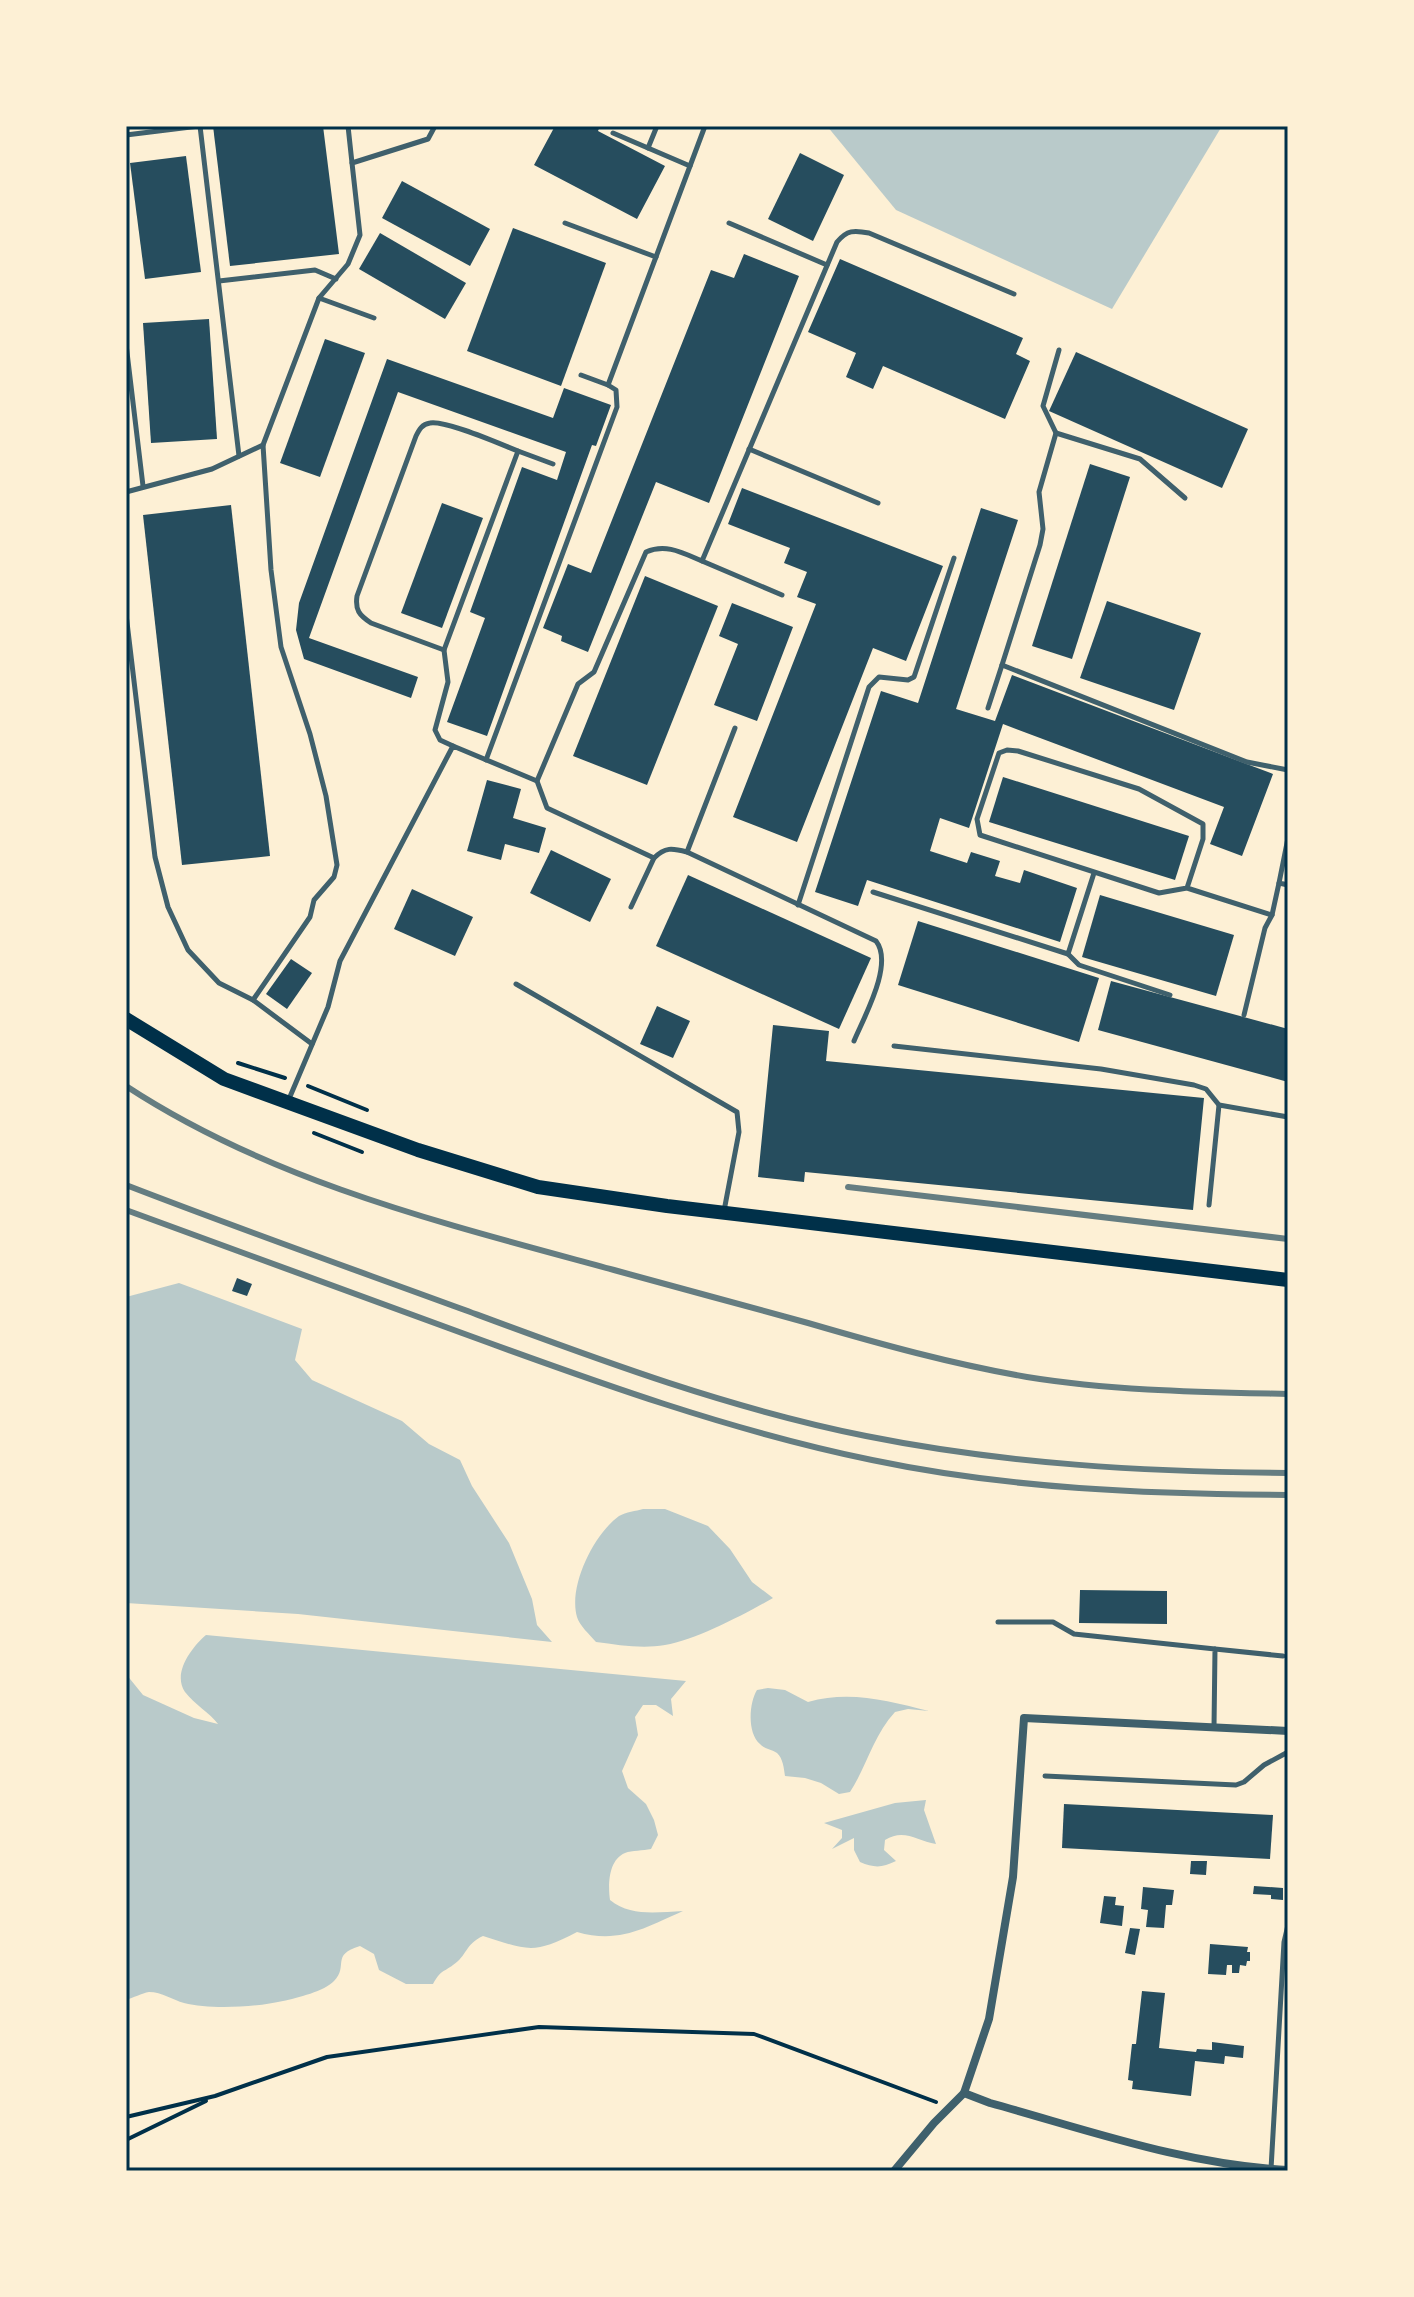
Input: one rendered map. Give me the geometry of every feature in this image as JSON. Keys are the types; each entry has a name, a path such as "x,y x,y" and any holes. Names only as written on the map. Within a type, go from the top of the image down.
{"main road":[{"path":"126,1019 224,1079 418,1150 538,1187 1288,1280"}],"street":[{"path":"894,2171 964,2093 989,2019 1013,1877 1024,1718 1288,1731"},
{"path":"964,2093 990,2103 1198,2160 1288,2170"},
{"path":"1192,2171 1198,2160"}],"lane":[{"path":"126,135 200,126 239,456"},
{"path":"253,1000 310,917 314,900 334,877 337,865 326,796 310,734 281,647 271,570 263,445 319,298 348,264 360,235 348,126"},
{"path":"352,163 428,139 435,126"},
{"path":"648,148 657,126"},
{"path":"608,385 705,126"},
{"path":"613,133 690,166"},
{"path":"565,223 656,257"},
{"path":"729,223 827,265"},
{"path":"702,561 827,265 844,234 854,230 869,233 1014,294"},
{"path":"219,281 315,270 336,279"},
{"path":"319,298 374,318"},
{"path":"126,344 143,486"},
{"path":"988,708 1040,545 1043,529 1039,492 1056,433 1043,406 1059,350"},
{"path":"486,760 617,407 616,390 581,375"},
{"path":"444,650 371,623 360,616 356,607 357,596 421,427 429,423 444,424 553,464"},
{"path":"1056,433 1140,459 1185,498"},
{"path":"126,492 212,469 263,445"},
{"path":"749,449 878,503"},
{"path":"518,451 444,650 448,682 435,730 440,740 537,781"},
{"path":"654,858 547,808 537,781 578,684 594,672 646,552 656,547 672,548 782,595"},
{"path":"798,905 869,687 879,677 908,680 914,677 954,558"},
{"path":"126,614 155,857 168,907 188,950 219,983 253,1000 312,1044"},
{"path":"1002,665 1247,762 1288,770"},
{"path":"687,852 735,728"},
{"path":"287,1104 328,1007 340,961 453,746"},
{"path":"1187,888 1203,839 1203,824 1139,789 1018,751 999,753 977,819 980,835 1159,893 1187,888 1272,915"},
{"path":"1244,1015 1265,928 1272,915 1288,838"},
{"path":"631,907 654,858 662,851 673,848 876,941 881,950 881,974 854,1041"},
{"path":"1068,954 1094,873"},
{"path":"1279,883 1288,885"},
{"path":"873,892 1068,954 1079,965 1170,995"},
{"path":"516,984 737,1112 739,1132 724,1212"},
{"path":"894,1046 1101,1069 1194,1085 1206,1089 1219,1105 1288,1117"},
{"path":"1209,1205 1219,1105"},
{"path":"998,1622 1053,1622 1074,1634 1283,1656"},
{"path":"1214,1728 1215,1649"},
{"path":"1045,1776 1236,1785 1288,1752"},
{"path":"1271,2169 1284,1942 1288,1925"}],"path":[{"path":"238,1063 296,1081 368,1111"},
{"path":"126,2117 215,2096 327,2057 539,2027 754,2034 949,2107"},
{"path":"126,2140 215,2096"}],"shaded area":[{"path":"827,126 1222,126 1112,309 896,210"},
{"path":"179,1283 302,1329 295,1360 312,1380 402,1421 429,1444 460,1460 472,1486 509,1543 532,1599 537,1625 552,1642 298,1614 126,1603 126,1297"},
{"path":"643,1509 665,1509 708,1526 730,1549 752,1582 773,1598 720,1626 665,1645 648,1647 596,1642 577,1617 575,1604 580,1576 592,1548 610,1524 619,1516"},
{"path":"206,1635 686,1681 671,1699 673,1716 656,1705 643,1705 635,1717 638,1735 622,1771 628,1788 646,1804 658,1835 651,1849 619,1856 612,1867 609,1888 610,1900 627,1909 683,1911 632,1932 606,1936 577,1932 540,1947 521,1947 483,1936 433,1984 406,1984 379,1970 374,1954 360,1946 345,1953 338,1976 330,1985 289,2000 220,2007 184,2003 149,1992 126,2000 126,1674 143,1695 194,1718 218,1724 185,1692 182,1685 185,1661"},
{"path":"757,1690 785,1690 808,1702 854,1697 929,1711 908,1709 895,1712 881,1731 850,1792 839,1794 821,1783 785,1776 779,1755 756,1739 751,1726 752,1702"},
{"path":"926,1800 924,1810 936,1844 904,1835 892,1837 885,1840 884,1850 896,1861 878,1866 860,1862 854,1850 854,1838 832,1849 842,1838 842,1830 824,1823 895,1803"}],"building":[{"path":"213,126 323,126 339,254 230,266"},
{"path":"555,126 600,126 598,131 665,166 637,219 534,165"},
{"path":"800,153 844,175 813,241 768,219"},
{"path":"186,156 201,272 145,279 130,163"},
{"path":"402,181 490,229 470,266 382,218"},
{"path":"513,228 606,263 561,386 467,351"},
{"path":"380,233 466,283 445,319 359,269"},
{"path":"744,254 799,276 709,503 656,482 588,652 561,641 562,636 543,628 568,564 591,573 711,270 734,278"},
{"path":"840,259 1023,338 1016,354 1030,361 1005,419 883,366 873,389 846,377 856,353 808,332"},
{"path":"209,319 217,439 151,443 143,323"},
{"path":"325,339 365,353 320,477 280,463"},
{"path":"1076,352 1248,429 1222,488 1049,411"},
{"path":"387,359 553,418 564,388 611,405 596,446 592,445 487,736 447,722 485,618 470,612 522,467 557,480 566,452 398,392 309,638 418,677 411,698 304,659 296,630 299,603"},
{"path":"1090,464 1130,477 1072,659 1032,646"},
{"path":"742,488 943,566 906,661 873,648 797,842 733,817 816,604 797,597 807,572 784,563 790,548 728,524"},
{"path":"442,503 483,518 442,628 401,613"},
{"path":"231,505 270,856 182,865 143,515"},
{"path":"981,508 1018,520 956,709 995,721 1012,675 1273,774 1242,856 1210,844 1224,807 1003,724 969,828 940,818 930,851 967,863 971,852 1000,861 995,876 1020,883 1024,870 1077,888 1060,942 867,880 858,906 815,892 881,691 918,703"},
{"path":"645,576 718,606 647,785 573,756"},
{"path":"1107,601 1201,633 1174,710 1080,678"},
{"path":"732,603 793,627 757,721 714,705 738,644 719,636"},
{"path":"1003,777 1189,836 1175,880 989,822"},
{"path":"487,780 521,789 513,818 546,828 539,853 505,844 501,860 467,851"},
{"path":"551,850 611,879 590,922 530,893"},
{"path":"688,875 871,958 839,1029 656,946"},
{"path":"412,889 473,917 455,956 394,929"},
{"path":"1100,895 1234,935 1216,996 1082,957"},
{"path":"918,921 1099,978 1079,1042 898,985"},
{"path":"291,959 312,973 287,1009 266,994"},
{"path":"1111,981 1288,1029 1288,1082 1098,1030"},
{"path":"657,1006 690,1021 673,1058 640,1044"},
{"path":"773,1025 829,1031 826,1061 1204,1098 1193,1210 805,1172 804,1182 758,1177"},
{"path":"237,1278 252,1284 247,1296 232,1291"},
{"path":"1080,1590 1167,1591 1167,1624 1079,1623"},
{"path":"1064,1804 1273,1815 1270,1859 1062,1848"},
{"path":"1191,1861 1207,1861 1206,1875 1190,1874"},
{"path":"1254,1886 1283,1888 1283,1900 1271,1899 1271,1895 1253,1894"},
{"path":"1143,1887 1174,1890 1172,1905 1166,1905 1164,1928 1146,1927 1148,1910 1141,1909"},
{"path":"1104,1896 1116,1897 1115,1905 1124,1906 1122,1926 1100,1923"},
{"path":"1130,1928 1140,1929 1135,1955 1125,1953"},
{"path":"1210,1944 1248,1947 1250,1961 1246,1966 1240,1965 1239,1973 1232,1973 1232,1965 1227,1965 1226,1975 1208,1974"},
{"path":"1142,1991 1165,1993 1159,2048 1196,2052 1197,2049 1212,2050 1212,2042 1244,2046 1243,2058 1225,2056 1224,2064 1195,2061 1191,2096 1132,2089 1133,2081 1128,2080"}],"railway":[{"path":"126,1086 183,1120 241,1149 362,1197 889,1346 971,1366 1059,1382 1157,1390 1288,1394"},
{"path":"126,1185 611,1363 814,1425 918,1446 1023,1460 1182,1471 1288,1473"},
{"path":"848,1187 1288,1239"},
{"path":"126,1210 613,1387 819,1448 924,1470 1027,1484 1131,1491 1288,1495"}]}
